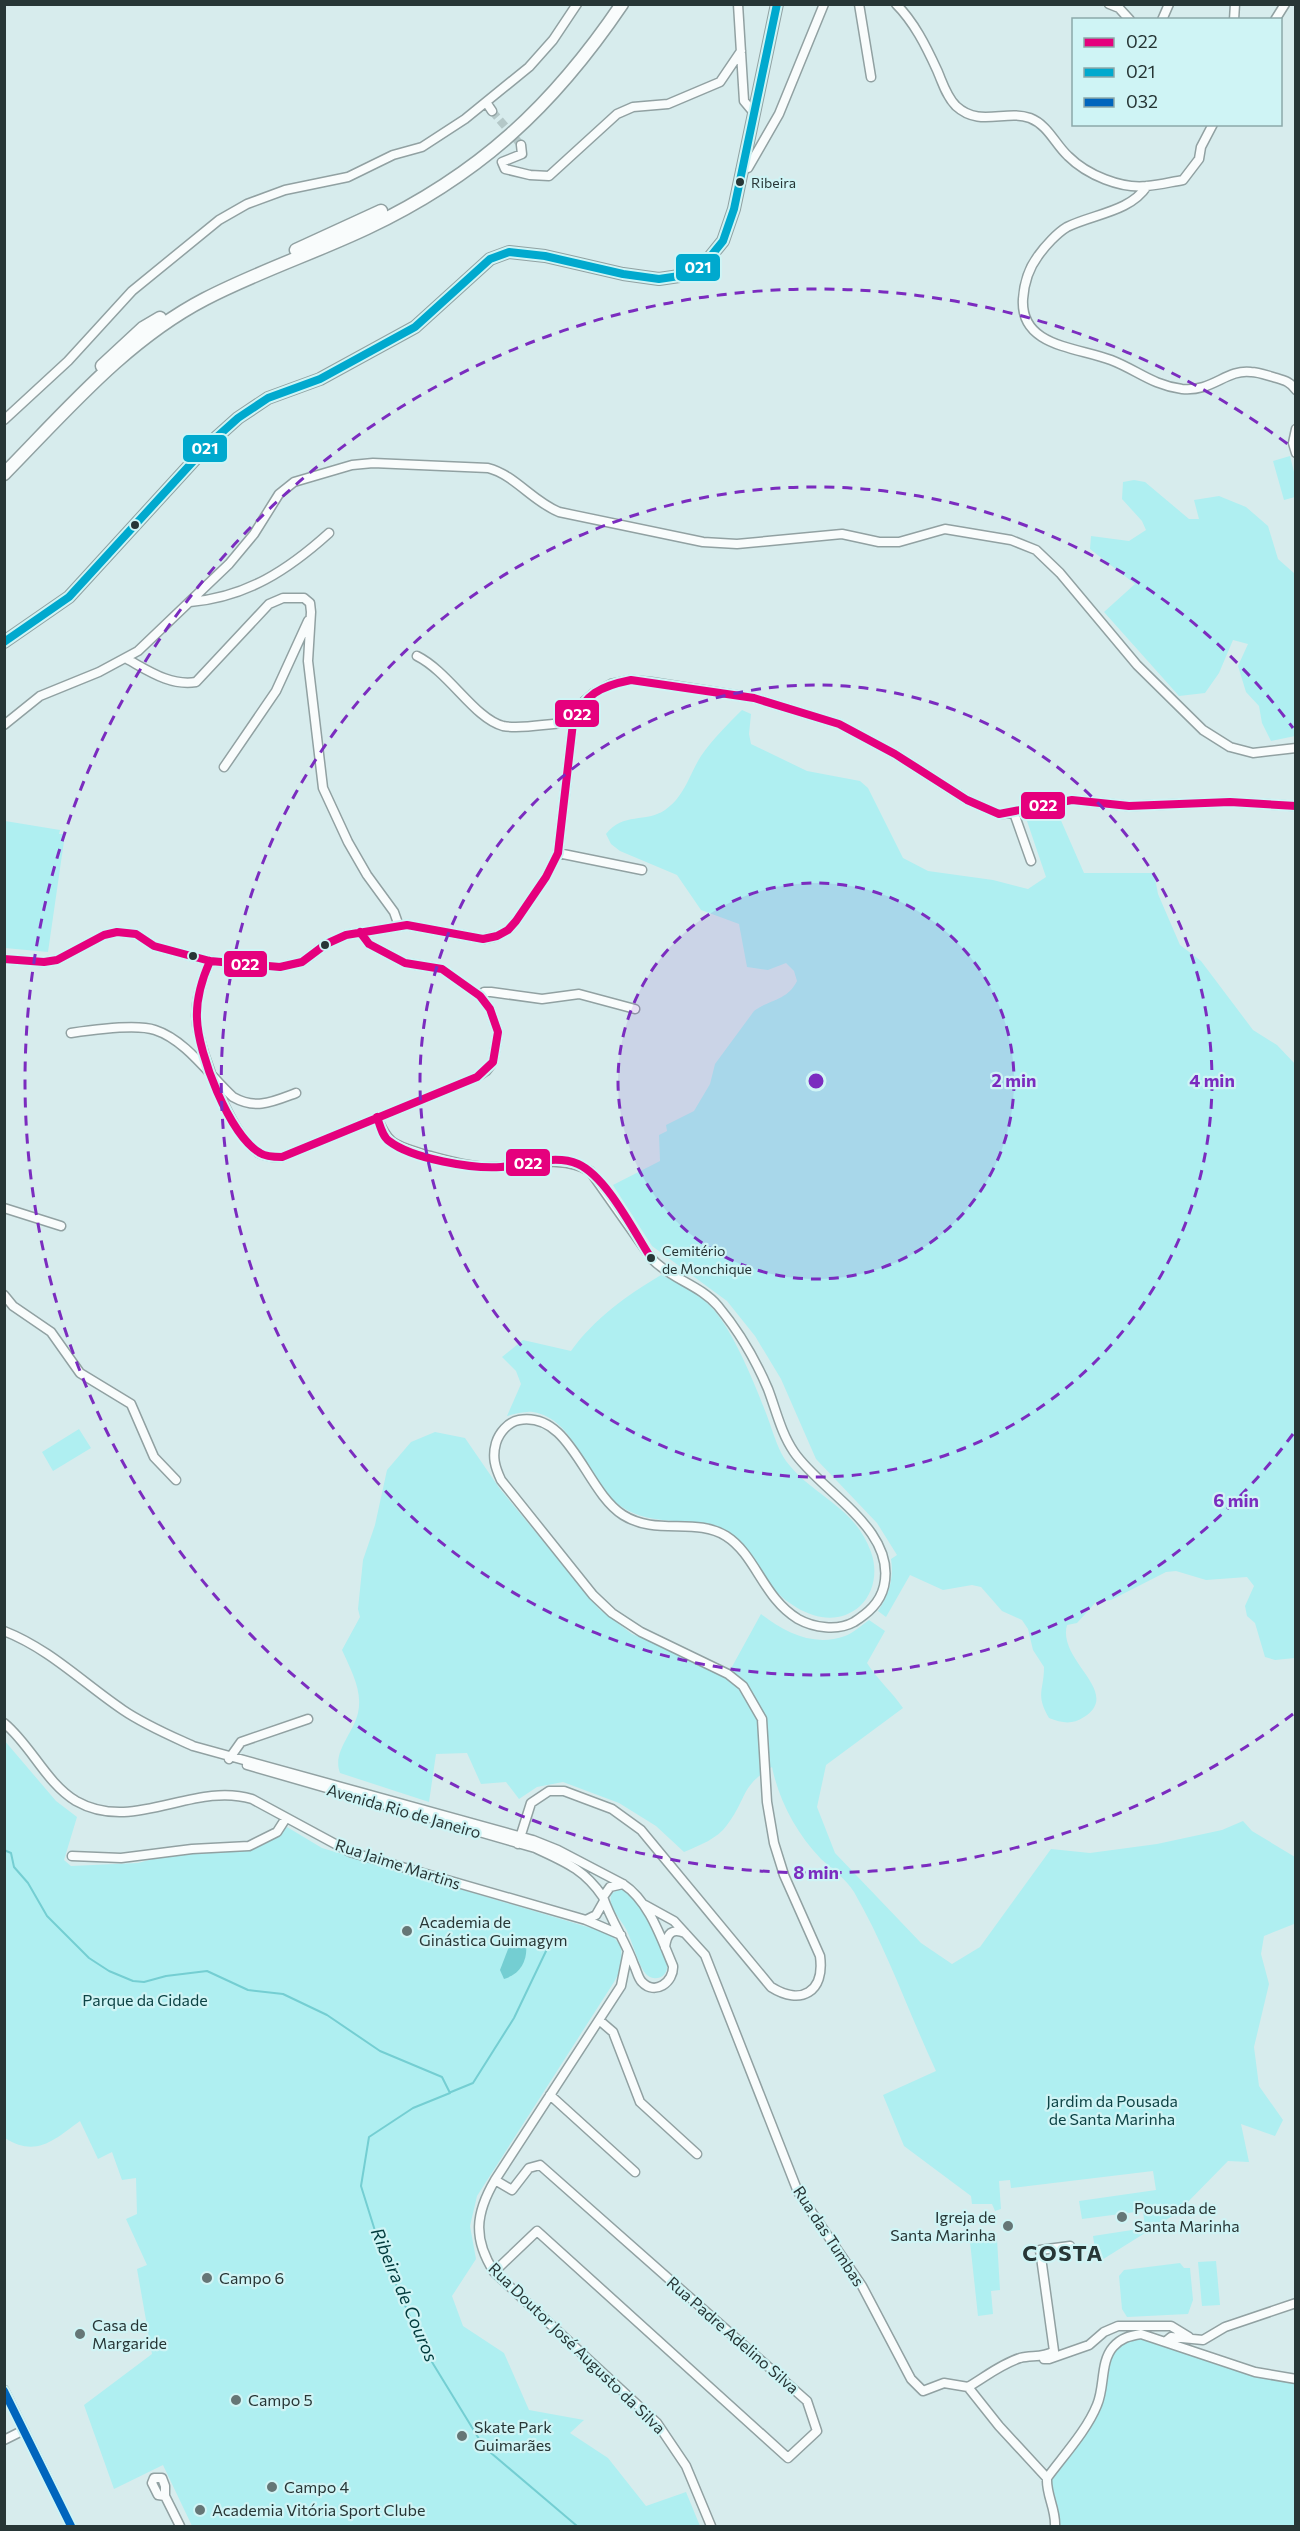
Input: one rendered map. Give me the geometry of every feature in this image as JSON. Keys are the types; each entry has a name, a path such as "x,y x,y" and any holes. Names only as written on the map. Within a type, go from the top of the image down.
{"highway":[{"path":"4,464 106,361 143,328 203,291 370,217 439,181 501,135 555,83 615,4"},
{"path":"4,474 92,384 153,332 205,299 388,216 438,190 504,143 559,89 622,4"}],"main road":[{"path":"4,642 69,597 209,444 238,418 268,398 320,379 406,332 490,259 509,252 545,256 659,279 686,275 706,262 723,241 734,209 777,4"}],"street":[{"path":"4,420 68,361 132,291 219,220 247,204 285,190 348,177 393,155 422,147 530,68 553,40 577,4"},
{"path":"738,4 744,101 754,112"},
{"path":"741,170 748,168 779,114 824,4"},
{"path":"859,4 871,77"},
{"path":"896,4 919,35 956,106 973,116 988,119 1029,117 1044,125 1068,157 1089,171 1111,181 1147,186 1183,180 1199,159 1201,147 1212,126"},
{"path":"1109,4 1119,8 1128,18"},
{"path":"1163,18 1169,4"},
{"path":"1276,18 1285,4"},
{"path":"521,145 522,154 502,162 505,169 530,175 549,176 617,114 633,108 668,104 720,82 741,51"},
{"path":"486,102 492,111"},
{"path":"1147,186 1142,195 1116,209 1066,228 1050,242 1038,256 1024,288 1023,307 1027,323 1051,343 1090,352 1115,362 1156,384 1203,390 1235,374 1250,371 1291,383 1296,390"},
{"path":"1296,429 1293,443 1296,453"},
{"path":"4,725 40,696 127,659 229,564 254,534 279,494 294,482 352,465 373,463 488,468 505,472 543,505 559,512 704,542 737,544 842,534 879,542 898,542 945,529 1011,540 1036,550 1060,573 1137,665 1203,730 1230,747 1253,753 1296,748"},
{"path":"190,602 235,594 268,580 295,562 329,533"},
{"path":"127,659 165,679 183,684 196,682 269,604 283,597 304,598 310,603 308,671 323,788 358,858 394,912 399,926"},
{"path":"224,767 276,691 311,612"},
{"path":"417,656 432,663 489,720 503,726 573,723"},
{"path":"4,959 44,962 57,960 104,935 125,932 136,934 154,946 210,961 266,967 292,966 310,958 339,938 399,926 420,927 483,939 497,936 508,930 516,921 546,877 558,853 573,723 580,705 611,684 621,682 651,681 726,692 839,724 895,754 974,804 999,814 1014,813 1072,800 1129,806 1230,802 1296,806"},
{"path":"1014,813 1030,861"},
{"path":"558,853 642,870"},
{"path":"210,961 203,976 196,1023 219,1095 250,1145 260,1154 270,1157 291,1155 335,1133 486,1071 493,1062 498,1032 490,1009 480,996 442,969 405,963 369,944 360,932"},
{"path":"480,996 484,992 491,992 542,999 579,994 636,1009"},
{"path":"71,1033 140,1028 155,1030 174,1041 233,1097 255,1106 296,1093"},
{"path":"377,1117 384,1136 389,1141 447,1161 492,1167 562,1162 578,1164 590,1171 652,1259 664,1272 702,1292 718,1306 752,1359 792,1449 817,1480 854,1511 871,1533 883,1555 886,1575 881,1596 866,1614 849,1625 828,1628 813,1625 798,1619 772,1597 738,1546 725,1536 711,1530 651,1527 622,1515 597,1491 559,1431 544,1422 530,1419 516,1421 505,1427 497,1438 494,1453 495,1465 501,1480 593,1595 625,1623 728,1674 743,1686 754,1701 762,1719 767,1802 774,1843 792,1895 820,1956 819,1980 814,1988 796,1997 782,1994 771,1987 641,1830 612,1809 564,1791 549,1791 531,1803 519,1840 558,1850 632,1890 643,1903 673,1966 672,1977 657,1988 648,1987 640,1981 621,1986"},
{"path":"4,1208 61,1226"},
{"path":"4,1295 14,1306 51,1332 80,1373 131,1404 154,1457 176,1480"},
{"name":"Avenida Rio de Janeiro","path":"4,1631 39,1648 123,1711 193,1746 519,1840 579,1870 592,1881 603,1899 628,1948 640,1981"},
{"path":"229,1757 241,1742 308,1719"},
{"name":"Rua Jaime Martins","path":"4,1723 16,1732 64,1792 93,1809 115,1814 217,1795 240,1795 350,1852 586,1920 621,1935"},
{"path":"72,1856 121,1858 192,1849 249,1846 277,1832 286,1818"},
{"path":"586,1920 596,1915 610,1887 623,1884"},
{"path":"643,1903 674,1921 686,1933"},
{"path":"665,1947 666,1937 671,1932 677,1930 686,1933"},
{"name":"Rua das Tumbas","path":"686,1933 705,1955 711,1968 798,2192 870,2298 911,2379 922,2391 944,2383 968,2387"},
{"path":"621,1986 627,1965 628,1948"},
{"name":"Rua Doutor José Augusto da Silva","path":"621,1986 495,2180 483,2201 478,2227 484,2255 494,2272 657,2423 686,2466 711,2526"},
{"path":"599,2020 613,2032 640,2102 697,2154"},
{"path":"550,2095 635,2172"},
{"name":"Rua Padre Adelino Silva","path":"494,2272 537,2231 789,2458 816,2431 807,2401 540,2165 529,2168 512,2190 495,2180"},
{"path":"1047,2478 999,2426 968,2387 1001,2366 1022,2358 1046,2356 1054,2351 1040,2250 1070,2246"},
{"path":"1166,2341 1171,2337 1203,2340 1225,2327 1296,2304"},
{"path":"1032,2357 1049,2360 1089,2345 1104,2332 1118,2326 1171,2326 1189,2337"},
{"path":"1055,2526 1056,2515 1046,2491 1047,2478 1097,2407 1103,2386 1105,2361 1112,2348 1124,2337 1141,2334 1255,2372 1296,2379"},
{"path":"4,2390 71,2526"},
{"path":"4,2440 24,2430"},
{"path":"165,2496 180,2526"}],"green space":[{"path":"1290,456 1295,476 1295,497 1284,500 1273,461"},
{"path":"1134,480 1145,482 1189,519 1199,519 1194,500 1219,496 1246,507 1268,526 1278,559 1295,574 1295,736 1271,741 1262,723 1259,706 1246,692 1238,666 1248,644 1233,640 1219,673 1205,693 1179,696 1104,612 1135,584 1090,549 1091,536 1129,541 1146,530 1142,521 1122,499 1123,482"},
{"path":"742,710 751,714 749,734 751,744 807,771 860,781 868,788 903,858 928,871 993,880 1028,889 1046,877 1027,821 1059,816 1084,873 1154,873 1158,894 1180,945 1201,961 1253,1030 1277,1045 1295,1064 1295,1658 1275,1660 1265,1657 1255,1623 1247,1616 1245,1606 1254,1586 1247,1577 1206,1580 1176,1571 1166,1572 1111,1600 1096,1602 1077,1623 1067,1625 1066,1638 1071,1651 1093,1686 1096,1697 1094,1707 1084,1717 1071,1722 1063,1722 1049,1718 1042,1703 1044,1667 1033,1650 1028,1629 1022,1620 1002,1611 981,1587 972,1585 943,1590 910,1575 886,1617 878,1611 890,1586 891,1559 897,1555 877,1523 816,1459 781,1379 755,1336 727,1301 652,1246 613,1185 660,1161 659,1135 667,1131 666,1125 694,1111 710,1084 715,1064 754,1011 783,996 793,988 797,981 794,971 786,963 768,970 747,967 739,924 701,910 677,875 620,851 611,844 606,834 620,823 658,814 672,804 682,792 705,750"},
{"path":"5,821 60,830 59,834 65,834 48,952 5,948"},
{"name":"Cemitério de Monchique","path":"661,1275 703,1299 714,1310 746,1364 786,1461 808,1484 844,1512 864,1536 873,1559 873,1581 865,1601 849,1614 837,1617 812,1615 789,1602 770,1585 744,1545 726,1531 696,1523 647,1518 631,1512 616,1503 605,1492 570,1437 560,1426 548,1417 533,1412 507,1416 521,1384 516,1371 502,1357 523,1340 571,1351 590,1328 612,1308"},
{"path":"79,1429 91,1448 53,1471 42,1452"},
{"name":"Jardim da Pousada de Santa Marinha","path":"435,1432 465,1438 500,1489 599,1609 632,1634 728,1674 761,1614 790,1632 811,1639 822,1640 845,1636 869,1620 885,1631 867,1663 903,1708 826,1765 817,1807 835,1853 921,1943 952,1964 980,1947 1051,1849 1090,1853 1157,1844 1222,1830 1243,1821 1252,1831 1295,1857 1294,1924 1264,1936 1261,1954 1269,1984 1254,2047 1259,2086 1283,2120 1275,2136 1241,2124 1249,2162 1228,2161 1177,2213 1097,2263 1093,2236 1145,2228 1143,2211 1082,2219 1079,2201 1156,2190 1153,2171 1011,2188 1010,2180 999,2181 1001,2209 995,2211 992,2204 972,2204 971,2196 904,2146 883,2095 936,2071 866,1914 851,1887 821,1859 797,1828 779,1792 772,1767 754,1780 723,1830 708,1841 684,1852 656,1826 619,1803 563,1782 537,1787 519,1799 506,1782 481,1784 467,1753 436,1754 429,1802 340,1773 338,1765 341,1750 355,1721 359,1705 355,1681 342,1650 360,1617 358,1609 363,1560 375,1525 387,1470 411,1442"},
{"name":"Parque da Cidade","path":"4,1740 56,1801 77,1817 64,1860 71,1866 138,1863 171,1854 243,1850 273,1839 287,1827 322,1848 611,1934 621,1946 622,1968 477,2196 470,2226 476,2259 452,2296 463,2326 504,2353 529,2410 584,2420 570,2433 608,2458 646,2506 686,2492 700,2526 192,2526 163,2465 114,2489 84,2405 152,2354 137,2269 147,2265 126,2219 137,2214 136,2178 122,2180 112,2152 98,2159 80,2121 44,2144 26,2146 5,2138"},
{"path":"622,1888 644,1912 663,1948 667,1967 663,1976 650,1977 644,1971 626,1929 612,1907 612,1893"},
{"path":"997,2239 1000,2290 991,2291 993,2314 978,2316 970,2242"},
{"path":"1216,2261 1220,2305 1202,2306 1198,2262"},
{"path":"1180,2263 1184,2268 1190,2268 1193,2300 1188,2314 1127,2317 1122,2309 1119,2276 1124,2270"},
{"path":"1136,2338 1148,2339 1254,2375 1295,2384 1295,2526 1060,2526 1052,2492 1052,2480 1100,2406 1111,2356 1122,2344"}],"shaded area":[{"path":"519,1937 526,1943 524,1961 515,1974 504,1979 500,1970 510,1944"}],"waterway":[{"name":"Ribeira de Couros","path":"4,1850 11,1853 14,1867 28,1883 47,1916 89,1958 109,1971 133,1981 144,1982 166,1976 207,1971 248,1990 283,1994 327,2015 380,2051 442,2077 450,2093 413,2108 369,2137 361,2186 381,2250 424,2349 484,2447 577,2526"},
{"name":"Ribeira de Couros","path":"451,2092 473,2083 514,2018 547,1949"}],"tunnel":[{"path":"492,111 521,145"}],"transit line":[{"name":"021","path":"4,642 69,597 209,444 238,418 268,398 320,379 415,327 490,259 509,252 545,256 623,274 659,279 686,275 706,262 723,241 734,209 777,4"},
{"name":"022","path":"4,959 44,962 57,960 104,935 117,932 136,934 154,946 210,961 280,967 302,962 326,944 346,935 407,925 483,939 497,936 508,930 516,921 546,877 558,853 573,723 577,713 588,698 595,693 611,685 631,680 754,698 839,724 895,754 967,800 999,814 1072,800 1129,806 1230,802 1296,806"},
{"name":"022","path":"210,961 197,1004 199,1034 209,1072 227,1112 248,1143 262,1154 282,1157 477,1077 493,1062 498,1032 490,1009 480,996 442,969 405,963 369,944 360,932"},
{"name":"022","path":"377,1117 389,1141 412,1153 443,1162 489,1167 550,1160 578,1164 589,1171 609,1193 651,1258"},
{"name":"032","path":"4,2391 71,2526"}],"place":[{"name":"Ribeira","path":"740,182"},
{"name":"Cemitério de Monchique","path":"651,1258"},
{"name":"Academia de Ginástica Guimagym","path":"407,1931"},
{"name":"Pousada de Santa Marinha","path":"1122,2217"},
{"name":"Igreja de Santa Marinha","path":"1008,2226"},
{"name":"Campo 6","path":"207,2278"},
{"name":"Casa de Margaride","path":"80,2334"},
{"name":"Campo 5","path":"236,2400"},
{"name":"Skate Park Guimarães","path":"462,2436"},
{"name":"Campo 4","path":"272,2487"},
{"name":"Academia Vitória Sport Clube","path":"200,2510"}],"district":[{"name":"COSTA","path":"1063,2253"}]}
